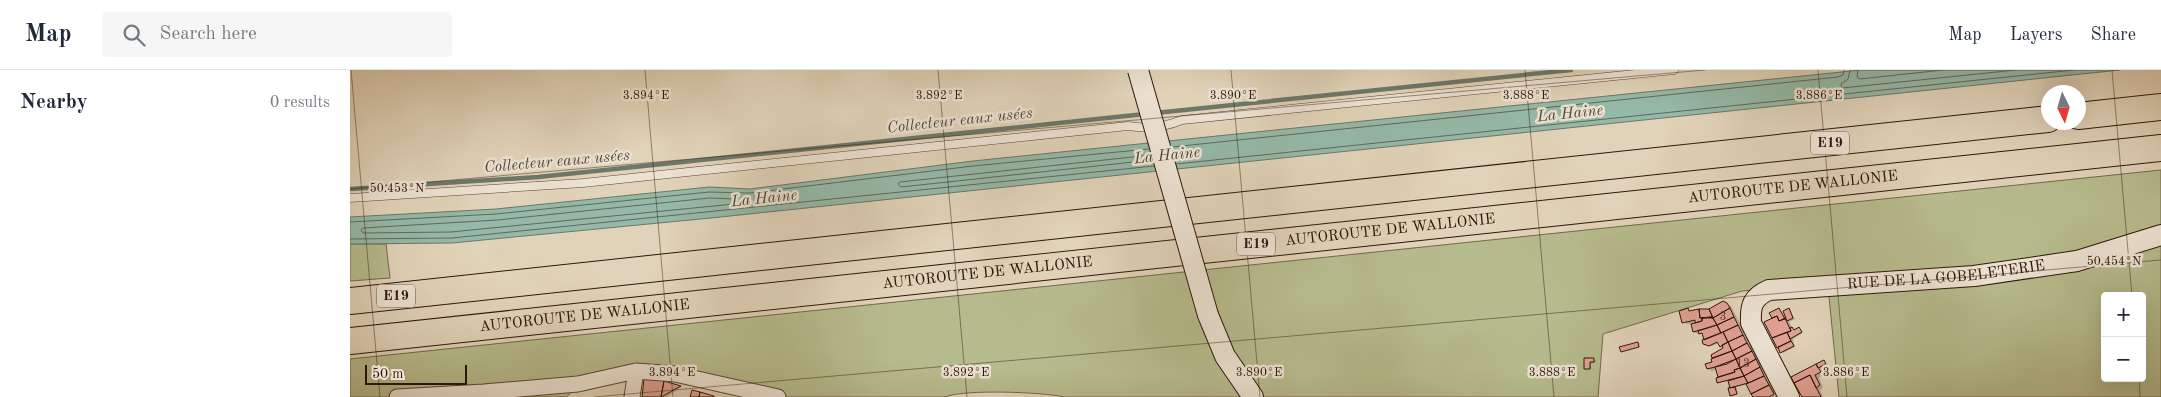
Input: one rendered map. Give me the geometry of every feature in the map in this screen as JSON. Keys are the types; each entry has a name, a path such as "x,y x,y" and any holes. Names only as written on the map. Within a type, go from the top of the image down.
{"highway":[{"path":"2086,115 2161,108"},
{"name":"E19","path":"350,301 2041,120"},
{"name":"AUTOROUTE DE WALLONIE","path":"350,341 2161,148"}],"street":[{"path":"1138,70 1208,315 1225,356 1253,397"},
{"name":"RUE DE LA GOBELETERIE","path":"1789,397 1751,323 1750,311 1752,302 1758,294 1769,290 1974,276 2077,261 2161,235"},
{"path":"398,397 578,384 636,371 675,374 778,397"},
{"path":"632,397 636,371"}],"lane":[{"path":"350,198 583,183 1128,126 1139,128 1182,120 1674,70"}],"shaded area":[{"path":"2161,170 2161,235 2077,261 1742,291 1603,334 1598,397 1064,397 1003,392 954,394 945,397 778,397 675,374 578,384 567,397 350,397 350,359"},
{"path":"2161,239 2161,397 1839,397 1828,287 1967,280"},
{"path":"350,244 386,244 390,278 350,281"}],"water":[{"name":"La Haine","path":"1861,70 2120,70 711,218 452,243 350,244 350,217 496,209 709,187 750,189 973,161"}],"building":[{"path":"1723,301 1730,308 1713,318 1709,309"},
{"path":"1688,308 1689,311 1699,309 1700,318 1712,317 1702,318 1702,321 1695,323 1695,320 1682,323 1679,311"},
{"path":"1730,308 1734,317 1717,325 1713,318"},
{"path":"1779,308 1785,319 1779,321 1777,316 1772,318 1769,313"},
{"path":"1789,308 1793,318 1787,321 1783,311"},
{"path":"1699,309 1709,309 1713,318 1700,318"},
{"path":"1777,316 1779,321 1785,318 1791,331 1772,338 1764,322"},
{"path":"1712,317 1717,325 1693,332 1691,324 1702,321 1702,318"},
{"path":"1734,317 1738,325 1721,333 1717,325"},
{"path":"1717,325 1721,333 1704,340 1702,333 1699,334 1698,331"},
{"path":"1738,325 1743,335 1728,342 1723,332"},
{"path":"1792,327 1794,330 1799,327 1802,332 1790,339 1787,332 1791,331 1790,328"},
{"path":"1723,332 1728,342 1720,347 1717,342 1709,346 1703,344 1702,340"},
{"path":"1787,332 1791,341 1777,348 1772,338"},
{"path":"1743,335 1747,343 1732,351 1728,342"},
{"path":"1791,341 1794,346 1780,353 1778,347"},
{"path":"1638,342 1639,347 1621,352 1619,347"},
{"path":"1728,342 1732,351 1712,358 1711,355 1723,348 1722,345"},
{"path":"1747,343 1752,351 1736,359 1732,351"},
{"path":"1732,351 1736,359 1727,364 1707,369 1705,364 1712,362 1711,359"},
{"path":"1752,351 1756,359 1740,368 1736,359"},
{"path":"1584,358 1594,358 1594,362 1590,362 1590,369 1584,369"},
{"path":"1736,359 1740,368 1734,370 1735,372 1718,377 1715,367"},
{"path":"1756,359 1760,367 1744,376 1740,368"},
{"path":"1824,360 1826,364 1818,368 1816,364"},
{"path":"1816,364 1821,372 1815,375 1820,385 1816,388 1810,375 1794,383 1791,377"},
{"path":"1760,367 1764,376 1748,383 1744,376"},
{"path":"1740,368 1744,376 1717,383 1716,378 1735,372 1734,370"},
{"path":"1810,375 1821,397 1802,397 1794,383"},
{"path":"1744,376 1748,383 1730,388 1728,381"},
{"path":"1764,376 1769,385 1751,394 1746,384"},
{"path":"647,377 664,381 661,397 642,397 644,379"},
{"path":"664,381 681,386 661,397"},
{"path":"1769,385 1774,394 1769,397 1753,397 1751,394"},
{"path":"1735,387 1737,394 1730,396 1728,388"},
{"path":"692,390 700,392 699,397 690,397"},
{"path":"700,392 714,396 714,397 699,397"}],"waterway":[{"name":"Collecteur eaux usées","path":"1155,113 1571,70"},
{"name":"Collecteur eaux usées","path":"350,189 538,177 1145,114"}]}
